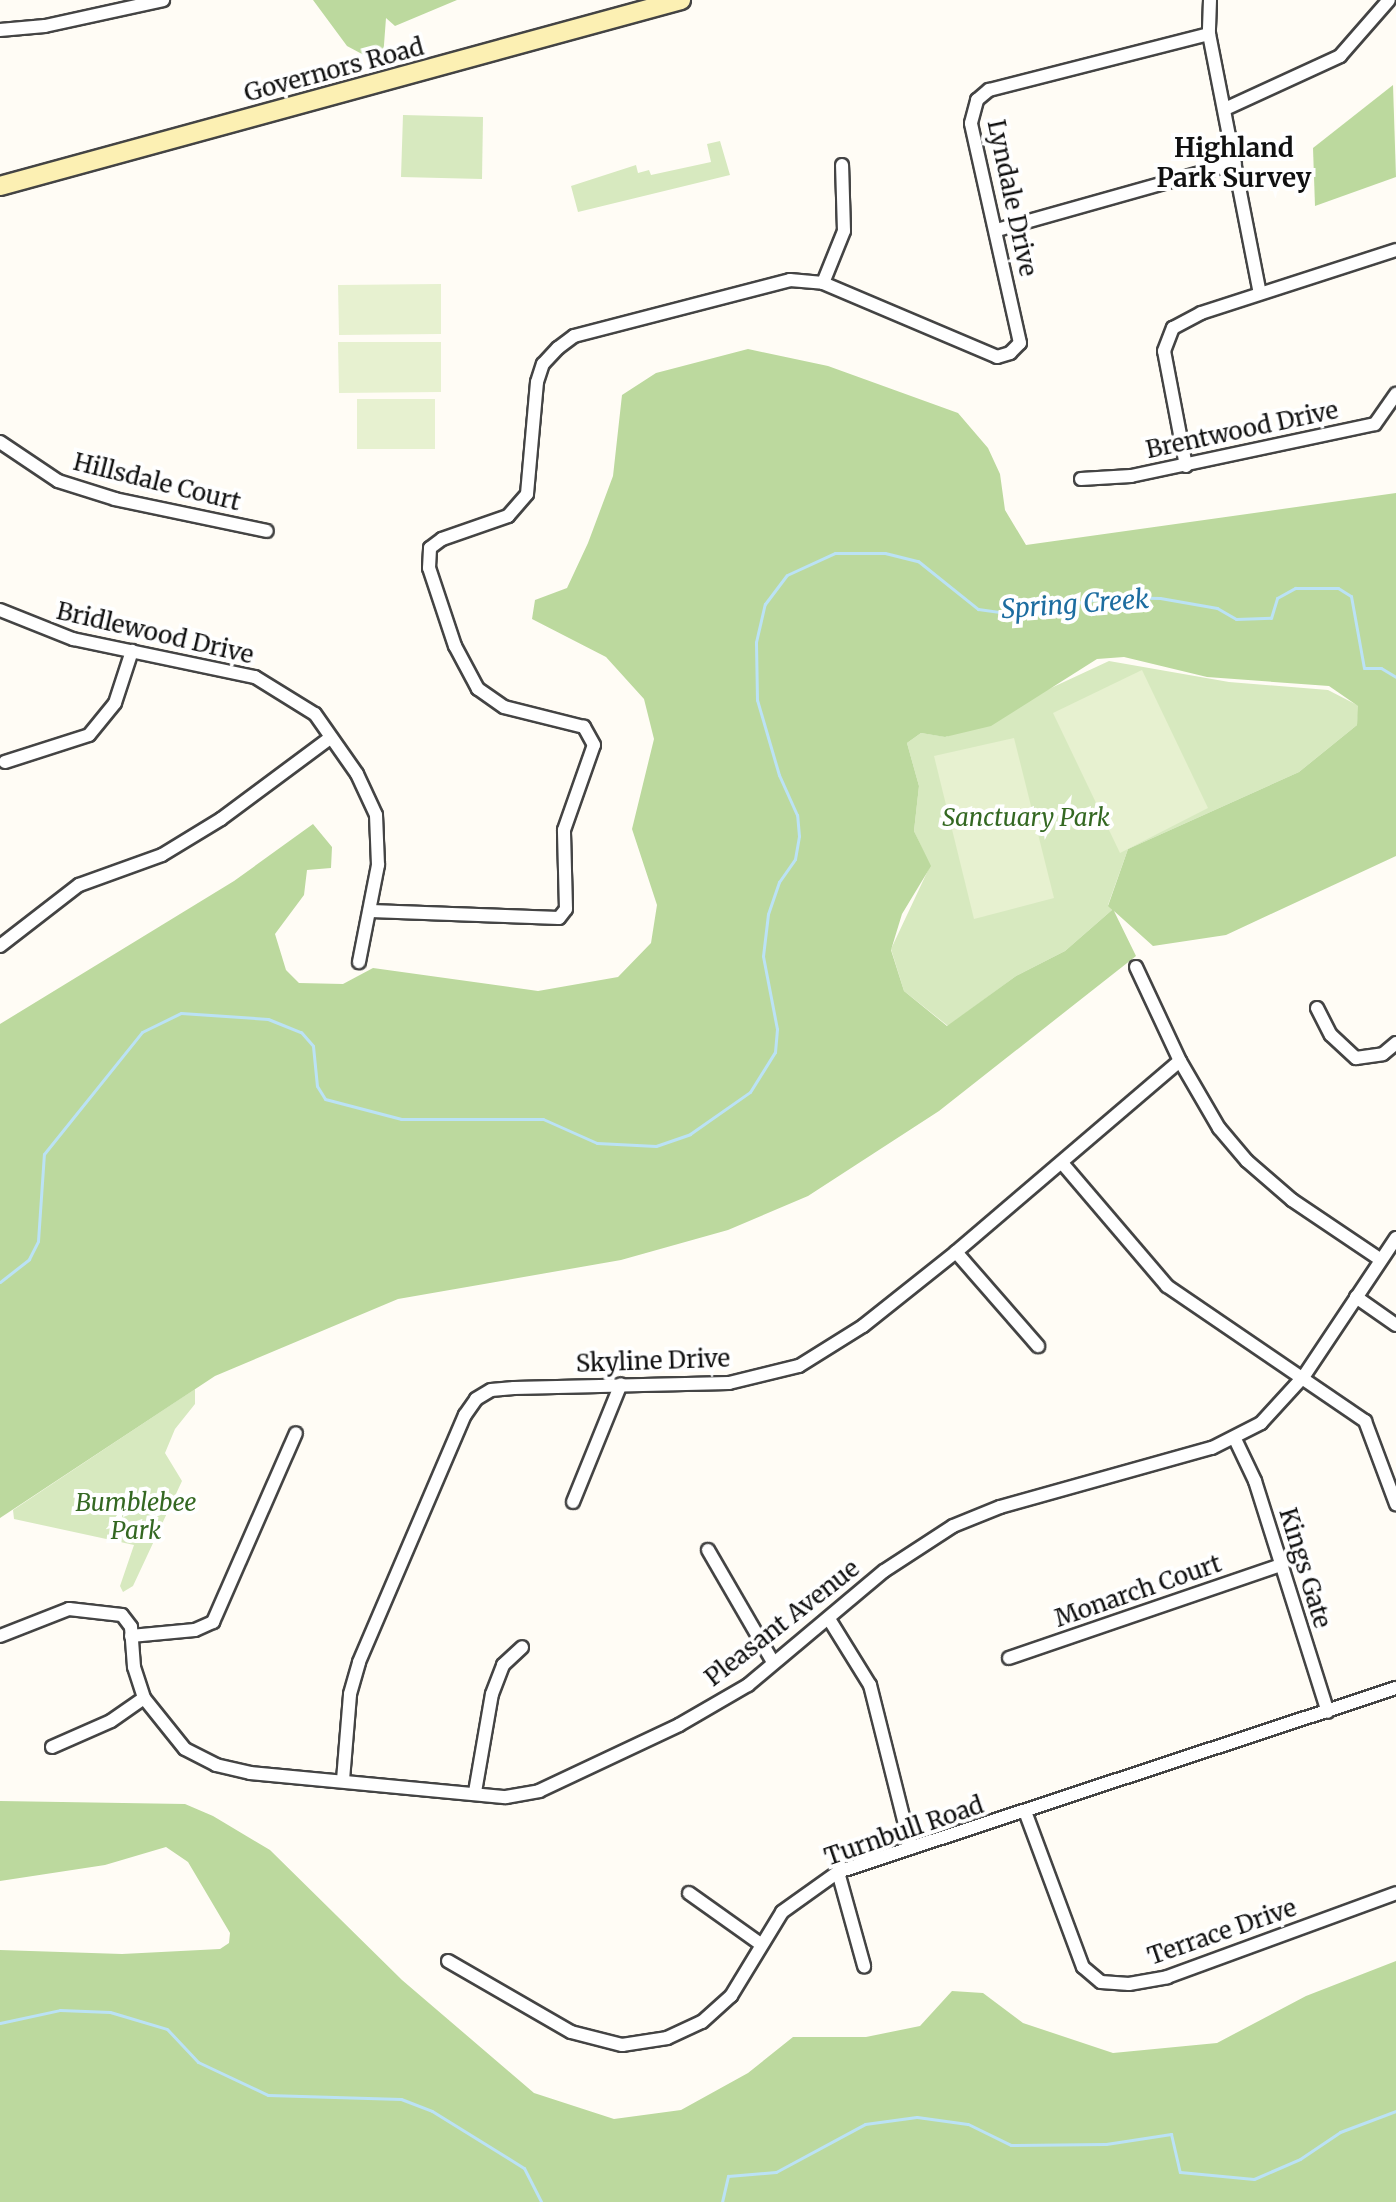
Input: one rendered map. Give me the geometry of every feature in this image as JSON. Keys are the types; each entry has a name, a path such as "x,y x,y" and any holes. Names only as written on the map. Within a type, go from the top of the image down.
{"main road":[{"name":"Governors Road","path":"0,186 681,0"}],"street":[{"path":"0,30 45,26 163,0"},
{"path":"1210,0 1209,34 1260,293"},
{"path":"1225,109 1340,56 1389,0"},
{"name":"Lyndale Drive","path":"823,283 997,357 1010,353 1020,343 971,123 977,100 989,90 1209,34"},
{"path":"997,230 1235,163"},
{"path":"371,911 559,918 566,909 564,830 594,745 584,727 504,707 478,689 455,646 429,568 430,548 442,539 508,516 527,494 543,364 574,336 777,283 823,283 844,231 842,165"},
{"path":"1186,466 1164,351 1166,338 1173,328 1201,313 1396,250"},
{"name":"Brentwood Drive","path":"1081,479 1186,466 1375,424 1396,394"},
{"name":"Hillsdale Court","path":"0,442 58,481 115,499 267,531"},
{"name":"Bridlewood Drive","path":"0,610 73,639 255,677 315,714 357,774 376,815 378,865 359,962"},
{"path":"5,762 89,735 115,703 132,651"},
{"path":"0,946 79,885 162,855 221,819 330,738"},
{"path":"1136,967 1180,1061 1219,1128 1247,1161 1292,1200 1381,1260"},
{"path":"1317,1008 1331,1035 1356,1058 1383,1054 1396,1043"},
{"name":"Skyline Drive","path":"343,1780 350,1694 359,1662 465,1415 491,1390 729,1383 799,1366 863,1326 956,1252 1180,1061"},
{"path":"1062,1163 1167,1286 1304,1376 1365,1421 1396,1504"},
{"name":"Pleasant Avenue","path":"131,1631 144,1698 185,1749 216,1765 250,1773 506,1797 539,1791 718,1703 829,1619 903,1556 953,1526 1235,1439 1261,1423 1304,1376 1396,1238"},
{"path":"956,1252 1038,1346"},
{"path":"1356,1297 1396,1325"},
{"path":"573,1502 621,1384"},
{"path":"0,1636 69,1609 122,1615 131,1631 195,1630 213,1622 296,1433"},
{"name":"Kings Gate","path":"1235,1439 1281,1565 1328,1712"},
{"path":"708,1550 773,1662"},
{"name":"Monarch Court","path":"1009,1658 1281,1565"},
{"path":"829,1619 874,1696 911,1848"},
{"path":"475,1792 492,1694 503,1665 522,1647"},
{"name":"Turnbull Road","path":"448,1961 571,2032 622,2045 667,2038 702,2022 731,1996 759,1943 782,1912 838,1872 1026,1814 1396,1688"},
{"path":"52,1747 111,1721 144,1698"},
{"name":"Terrace Drive","path":"1026,1814 1083,1967 1101,1982 1129,1984 1167,1977 1396,1893"},
{"path":"838,1872 864,1966"},
{"path":"689,1893 759,1943"}],"green space":[{"path":"313,0 457,0 395,26 386,18 383,58 375,61 347,46"},
{"path":"1393,85 1396,177 1315,206 1313,148"},
{"path":"403,115 483,117 482,179 401,177"},
{"path":"720,141 730,175 578,212 571,186 636,165 638,173 649,170 651,175 711,162 707,144"},
{"path":"441,284 441,334 339,335 338,285"},
{"path":"338,342 441,342 441,392 339,393"},
{"path":"748,349 828,366 958,413 988,448 1000,474 1005,510 1026,545 1396,493 1396,856 1226,935 1153,946 1114,911 1136,956 939,1111 808,1196 728,1230 621,1260 398,1299 215,1376 0,1518 0,1024 234,881 313,824 332,847 331,868 307,870 304,895 275,934 286,970 299,983 343,984 373,968 538,991 618,977 651,943 657,905 632,829 654,739 644,699 606,657 532,619 535,600 567,588 588,543 613,476 622,395 656,373","holes":["1124,657 1207,677 1329,686 1358,706 1357,725 1299,772 1128,849 1108,906 1112,910 1065,951 1016,976 947,1026 904,991 891,950 902,914 931,866 914,831 919,786 907,743 921,733 945,737 991,726 1097,659"]},
{"path":"357,399 435,399 435,449 357,449"},
{"name":"Sanctuary Park","path":"1109,661 1229,682 1328,690 1359,706 1357,725 1299,772 1128,849 1108,905 1112,910 1065,951 1016,976 948,1026 904,991 891,949 930,866 914,831 919,786 907,743 921,733 946,737"},
{"path":"1142,670 1208,808 1120,853 1053,713"},
{"path":"1014,738 1054,898 974,919 934,756"},
{"name":"Bumblebee Park","path":"195,1389 195,1404 175,1429 165,1453 182,1481 133,1586 123,1592 120,1586 134,1545 14,1519 13,1510"},
{"path":"0,1801 185,1804 213,1816 270,1850 402,1980 534,2093 614,2119 681,2110 748,2073 793,2037 866,2037 920,2026 952,1991 983,1993 1023,2023 1113,2053 1217,2043 1306,1996 1396,1961 1396,2202 0,2202 0,1950 122,1954 220,1949 229,1943 230,1933 188,1862 166,1847 105,1865 0,1881"}],"waterway":[{"name":"Spring Creek","path":"0,1282 29,1259 38,1241 44,1154 142,1032 181,1013 268,1019 301,1032 313,1046 317,1086 325,1099 401,1119 543,1119 597,1143 656,1146 690,1134 750,1092 775,1052 777,1029 763,956 768,914 779,882 795,859 799,836 797,815 779,775 757,700 756,642 765,604 787,575 835,553 885,553 918,561 978,609 1013,614 1109,597 1160,598 1217,608 1236,619 1271,618 1277,598 1295,588 1338,588 1351,596 1364,668 1381,668 1396,677"},
{"path":"0,2023 60,2010 110,2012 167,2029 198,2062 268,2095 401,2099 432,2111 524,2168 541,2202"},
{"path":"722,2202 728,2176 776,2172 865,2124 917,2117 968,2124 1011,2145 1106,2144 1171,2134 1180,2172 1254,2179 1300,2159 1340,2132 1396,2111"}],"district":[{"name":"Highland Park Survey","path":"1234,163"}]}
